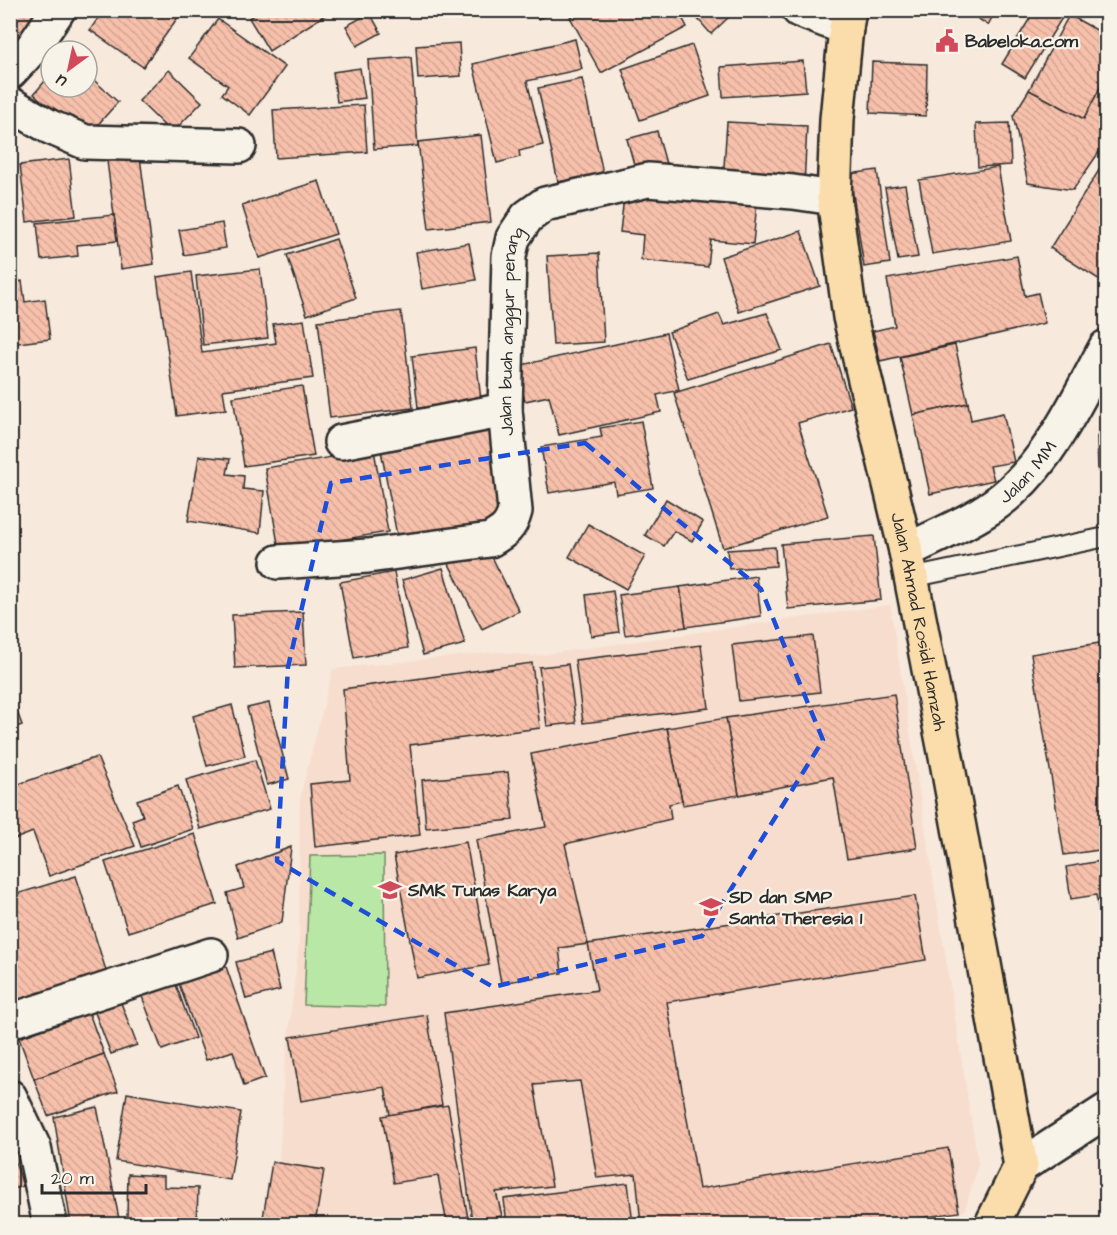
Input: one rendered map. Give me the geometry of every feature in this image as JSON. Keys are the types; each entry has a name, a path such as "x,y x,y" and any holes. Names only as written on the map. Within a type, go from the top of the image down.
{"main road":[{"name":"Jalan Ahmad Rosidi Hamzah","path":"848,19 837,119 834,198 850,316 908,565 947,762 1021,1166"},
{"path":"992,1224 1021,1166"}],"street":[{"path":"10,72 33,47 58,10"},
{"path":"799,10 848,19"},
{"path":"10,104 50,127 85,142 239,146"},
{"name":"Jalan buah anggur penang","path":"278,562 368,556 490,540 504,532 512,522 514,511 505,410 509,256 513,238 527,217 544,204 648,180 793,192 834,198"},
{"name":"Jalan MM","path":"908,565 982,514 1019,484 1051,446 1107,346"},
{"path":"341,442 505,410"},
{"path":"10,1021 211,954"},
{"path":"10,1097 34,1148 50,1224"},
{"path":"1021,1166 1107,1111"}],"lane":[{"path":"908,565 1107,537"}],"highlighted area":[{"path":"585,443 761,589 823,740 702,936 493,987 277,861 288,667 331,483"}],"shaded area":[{"name":"SD dan SMP Santa Theresia 1","path":"890,605 978,1164 965,1210 945,1224 276,1224 284,1074 299,944 300,798 333,669 498,652 534,656"}],"green space":[{"path":"384,855 385,1007 304,1005 310,856"}],"building":[{"path":"10,10 37,10 20,44 10,44"},
{"path":"96,10 183,10 143,67 90,30 101,14"},
{"path":"260,10 333,10 269,51 249,18"},
{"path":"531,10 561,10 538,19"},
{"path":"583,10 678,10 687,27 601,73 570,17"},
{"path":"690,10 725,10 730,16 711,34"},
{"path":"964,10 996,10 988,25"},
{"path":"1035,10 1061,10 1065,13 1025,78 1002,64"},
{"path":"370,13 381,33 357,46 346,26"},
{"path":"1069,15 1106,35 1106,76 1084,119 1029,90"},
{"path":"218,19 285,67 250,115 222,94 228,86 189,58"},
{"path":"575,39 582,69 527,81 543,145 519,151 520,157 497,163 473,64"},
{"path":"459,43 461,76 418,79 416,46"},
{"path":"692,45 710,96 640,120 622,69"},
{"path":"411,57 418,146 374,149 368,60"},
{"path":"803,61 806,91 723,97 721,67"},
{"path":"872,62 927,64 926,116 870,113"},
{"path":"360,68 365,98 337,102 333,72"},
{"path":"169,70 202,102 172,133 139,101"},
{"path":"1106,76 1106,142 1073,190 1028,183 1013,116 1029,90 1084,119"},
{"path":"582,79 603,173 558,182 538,88"},
{"path":"99,85 118,102 85,139 40,99 99,99"},
{"path":"39,88 39,98 34,94"},
{"path":"364,105 367,152 276,158 273,110"},
{"path":"727,122 807,126 804,186 723,182"},
{"path":"1009,123 1011,165 978,167 976,124"},
{"path":"657,131 668,171 638,179 627,139"},
{"path":"10,135 17,172 10,173"},
{"path":"481,135 491,222 429,229 418,142"},
{"path":"140,157 154,264 121,269 107,161"},
{"path":"69,159 76,216 27,222 20,165"},
{"path":"1106,159 1106,206 1100,216 1106,221 1106,284 1050,248"},
{"path":"998,167 1011,241 932,254 919,180"},
{"path":"877,170 890,263 864,267 850,174"},
{"path":"319,181 336,234 259,258 242,205"},
{"path":"905,185 918,257 898,260 885,188"},
{"path":"625,188 757,202 753,244 711,240 708,267 641,260 643,235 620,232"},
{"path":"114,215 117,241 77,245 78,256 41,260 37,223"},
{"path":"222,223 226,248 184,255 179,230"},
{"path":"801,231 820,286 739,312 721,257"},
{"path":"336,239 356,298 307,315 287,255"},
{"path":"469,243 476,280 422,289 416,252"},
{"path":"599,253 604,342 553,345 547,256"},
{"path":"1017,256 1025,296 1038,293 1045,323 880,361 873,331 895,326 887,279"},
{"path":"260,269 268,338 203,345 196,276"},
{"path":"191,272 202,353 276,343 273,324 304,320 313,378 223,390 226,409 177,416 157,277"},
{"path":"22,281 25,302 45,299 50,339 10,344 10,283"},
{"path":"401,311 413,408 330,418 318,321"},
{"path":"767,313 782,350 688,379 669,332 719,314 724,325"},
{"path":"666,333 679,390 657,395 661,412 559,435 549,396 525,401 517,366"},
{"path":"831,344 851,407 798,423 828,516 723,548 674,393"},
{"path":"955,345 968,403 913,415 900,357"},
{"path":"475,348 482,409 419,416 412,356"},
{"path":"302,386 314,456 244,466 233,397"},
{"path":"968,403 971,420 1003,413 1014,462 990,466 994,480 930,494 913,415"},
{"path":"641,421 653,488 616,494 614,482 549,493 541,447 602,437 600,428"},
{"path":"1106,421 1106,472 1098,471 1097,437"},
{"path":"495,425 513,521 398,541 380,445"},
{"path":"10,433 12,433 13,514 10,514"},
{"path":"374,450 388,532 279,550 265,468"},
{"path":"199,456 230,459 227,474 244,476 243,489 264,491 260,533 188,521"},
{"path":"666,499 703,522 692,541 674,531 664,546 645,535"},
{"path":"588,524 645,556 626,589 569,557"},
{"path":"874,536 881,600 788,609 781,544"},
{"path":"486,545 519,611 482,629 449,564"},
{"path":"775,547 776,566 729,569 727,550"},
{"path":"443,568 465,644 423,655 402,580"},
{"path":"394,572 408,648 354,658 340,582"},
{"path":"756,576 761,616 686,627 680,587"},
{"path":"680,587 686,627 625,635 619,595"},
{"path":"613,591 619,632 591,636 586,595"},
{"path":"303,612 306,665 235,668 232,615"},
{"path":"813,636 820,692 739,701 732,645"},
{"path":"1106,642 1106,849 1064,855 1031,654"},
{"path":"701,645 709,708 583,723 575,660"},
{"path":"532,663 540,728 410,745 420,835 315,847 310,784 350,780 343,689"},
{"path":"568,664 576,723 547,726 539,667"},
{"path":"10,692 22,725 10,729"},
{"path":"894,694 917,848 847,859 833,777 739,795 726,718"},
{"path":"269,703 289,779 267,785 247,708"},
{"path":"232,705 245,756 207,766 193,716"},
{"path":"726,718 739,795 683,805 667,728"},
{"path":"667,728 682,801 669,804 671,819 565,844 588,944 559,948 562,973 501,983 476,840 546,827 531,754"},
{"path":"97,757 135,846 49,876 33,832 10,841 10,787"},
{"path":"255,760 270,809 200,829 186,780"},
{"path":"508,772 513,820 426,828 422,780"},
{"path":"178,786 193,829 141,847 132,820 143,816 137,800"},
{"path":"195,834 217,904 128,932 105,862"},
{"path":"466,842 489,965 417,978 394,855"},
{"path":"291,847 282,922 238,938 227,893 244,888 238,867"},
{"path":"1106,860 1106,945 1096,895 1071,899 1066,867"},
{"path":"10,871 15,886 10,887"},
{"path":"76,876 110,983 22,1010 10,975 10,896"},
{"path":"915,896 926,960 667,1002 699,1189 948,1148 959,1212 882,1224 641,1224 636,1174 597,1178 580,1081 534,1085 552,1186 496,1192 502,1216 472,1221 444,1013 597,990 588,944"},
{"path":"271,953 280,990 246,999 236,962"},
{"path":"224,961 265,1078 244,1086 233,1051 206,1060 177,978"},
{"path":"174,979 195,1038 162,1050 140,991"},
{"path":"118,995 137,1045 111,1054 92,1005"},
{"path":"89,1013 104,1054 34,1079 19,1038"},
{"path":"427,1015 442,1105 390,1115 385,1087 301,1101 290,1037"},
{"path":"104,1054 118,1091 48,1116 34,1079"},
{"path":"127,1093 241,1112 230,1180 116,1161"},
{"path":"448,1105 469,1224 447,1224 438,1176 394,1183 382,1116"},
{"path":"97,1107 120,1224 71,1224 54,1117"},
{"path":"10,1145 23,1186 10,1190"},
{"path":"272,1162 324,1170 315,1224 262,1224"},
{"path":"128,1174 164,1176 164,1187 198,1188 197,1220 127,1218"},
{"path":"628,1183 633,1224 507,1224 504,1199"}],"place":[{"name":"Babeloka.com","path":"947,41"},
{"name":"SMK Tunas Karya","path":"390,890"},
{"name":"SD dan SMP Santa Theresia 1","path":"711,907"}]}
